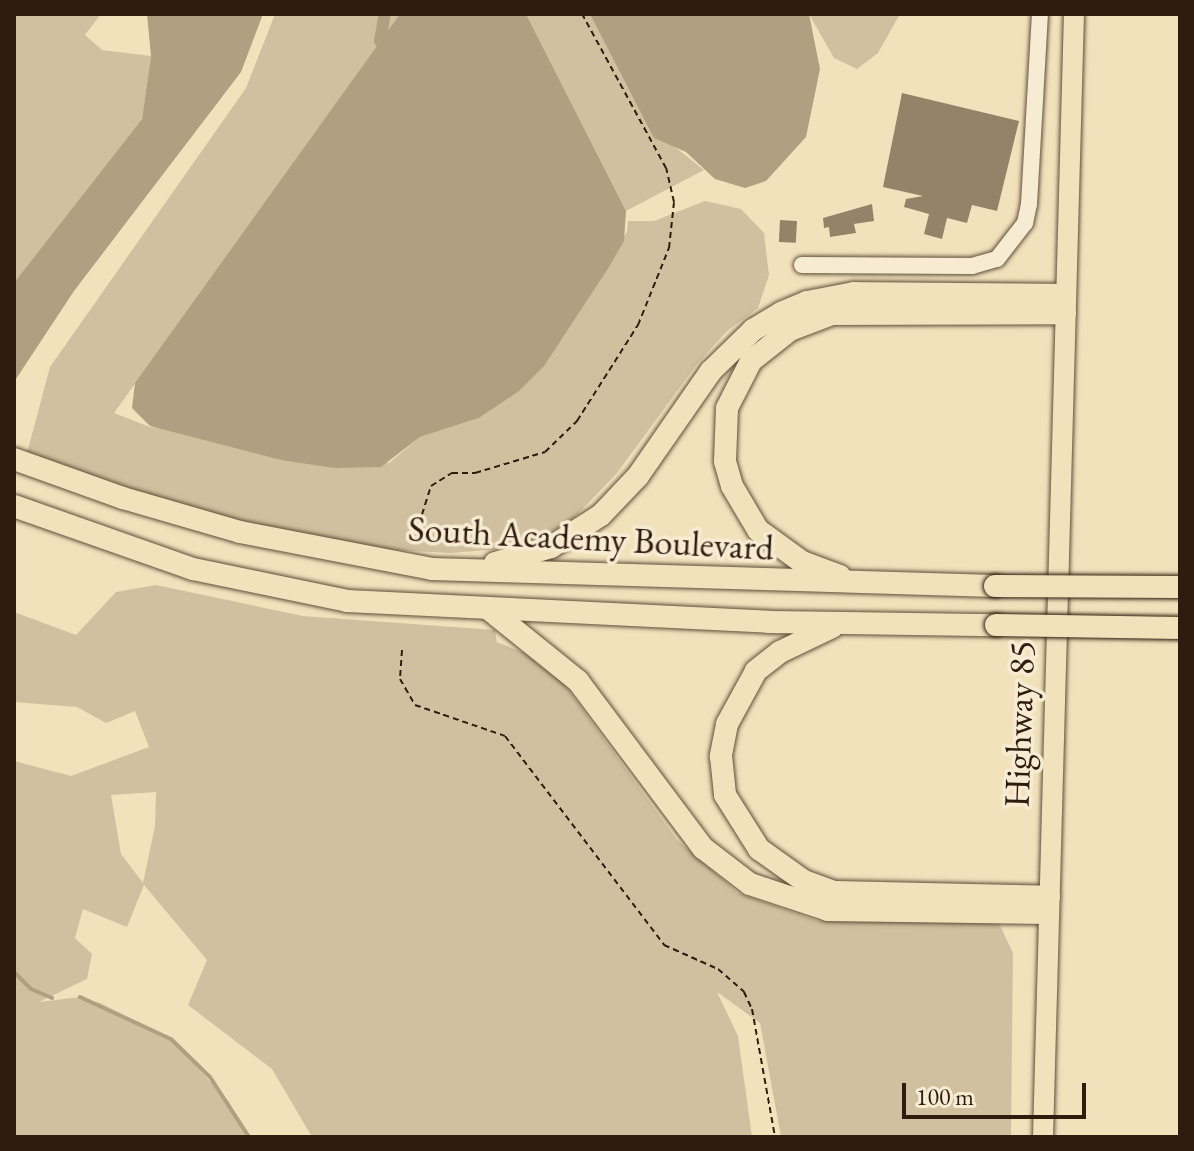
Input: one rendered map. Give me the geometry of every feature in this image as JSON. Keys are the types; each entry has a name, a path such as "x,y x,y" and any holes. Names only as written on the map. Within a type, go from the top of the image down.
{"highway":[{"path":"432,569 506,562 578,533 638,476 734,345 807,302 854,293 1065,304"},
{"path":"868,585 824,572 781,550 741,506 725,461 724,434 727,408 751,361 790,330 832,314 1065,304"},
{"name":"South Academy Boulevard","path":"17,460 240,532 432,569 868,585 1180,587"},
{"name":"South Academy Boulevard","path":"14,506 193,569 347,601 490,610 841,623 1180,628"},
{"path":"490,610 578,681 703,848 750,884 828,910 1048,905"},
{"path":"841,623 780,652 756,671 727,724 721,756 725,795 759,849 792,874 835,892 1048,905"}],"main road":[{"name":"Highway 85","path":"1043,1137 1074,14"}],"lane":[{"path":"802,265 972,266 997,259 1025,223 1029,204 1040,14"}],"path":[{"path":"413,543 431,486 452,473 475,473 545,452 577,421 638,325 669,248 674,202 666,168 582,14"},
{"path":"402,650 400,679 415,705 505,736 664,945 718,969 744,992 752,1009 775,1137"}],"shaded area":[{"path":"16,14 101,14 85,35 102,50 151,56 142,119 14,284"},
{"path":"147,14 263,14 241,72 74,291 14,382 14,283 142,119 151,56"},
{"path":"275,14 401,14 114,413 150,427 389,463 420,437 479,418 518,392 557,343 627,232 628,221 654,221 705,201 741,209 764,233 769,275 758,308 727,331 697,364 617,473 572,520 540,537 500,549 451,553 361,548 235,525 118,490 27,453 50,367 246,88"},
{"path":"400,14 526,14 626,211 624,241 609,267 544,366 518,392 479,418 420,437 381,467 334,468 281,460 150,426 132,408 135,383"},
{"path":"526,14 591,14 675,147 704,170 626,211"},
{"path":"590,14 809,14 820,69 806,137 766,181 745,188 715,179 686,152 654,138"},
{"path":"809,14 900,14 878,53 857,69 834,58"},
{"path":"156,585 303,616 495,630 497,642 549,663 677,840 738,893 817,921 998,921 1013,953 1011,1137 781,1137 760,1023 717,992 738,1036 752,1137 312,1137 272,1069 188,1005 207,960 144,885 127,927 83,909 75,938 92,954 87,979 39,1002 80,997 100,1003 171,1039 229,1102 246,1137 14,1137 14,761 71,776 149,747 135,711 106,723 77,707 14,702 14,612 76,635 116,592","holes":["156,792 155,826 143,883 121,854 111,795"]}],"building":[{"path":"902,93 1019,121 997,211 972,205 967,223 947,218 942,239 924,234 929,214 904,207 906,199 923,196 883,187"},
{"path":"872,204 874,221 854,224 856,233 830,237 829,227 824,228 823,218"},
{"path":"780,220 797,221 796,243 779,242"}],"waterway":[{"path":"380,41 385,14"},
{"path":"14,972 31,989 52,998"},
{"path":"80,997 171,1039 210,1077 249,1137"}]}
